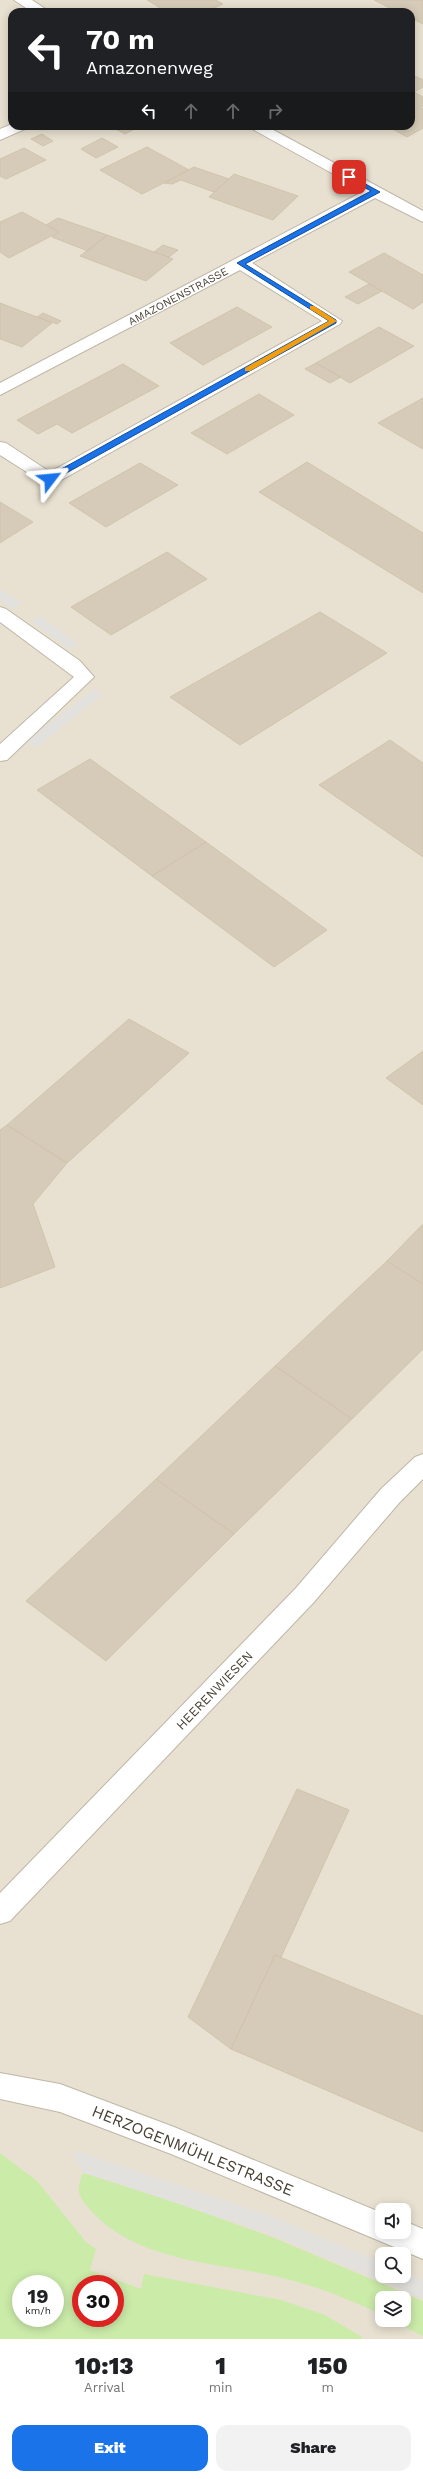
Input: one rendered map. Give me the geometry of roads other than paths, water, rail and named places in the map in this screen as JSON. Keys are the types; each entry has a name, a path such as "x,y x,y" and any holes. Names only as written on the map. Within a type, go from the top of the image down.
{"street":[{"path":"27,1 37,8"},
{"path":"0,135 11,130"},
{"path":"262,130 423,217"},
{"name":"AMAZONENSTRASSE","path":"0,390 376,192"},
{"path":"0,447 50,479 334,321 240,263"},
{"path":"0,613 67,660 85,677 0,755"},
{"name":"HEERENWIESEN","path":"0,1912 305,1595 390,1496 423,1464"},
{"name":"HERZOGENMÜHLESTRASSE","path":"0,2086 67,2101 174,2140 375,2224"},
{"path":"411,2239 423,2244"}]}
